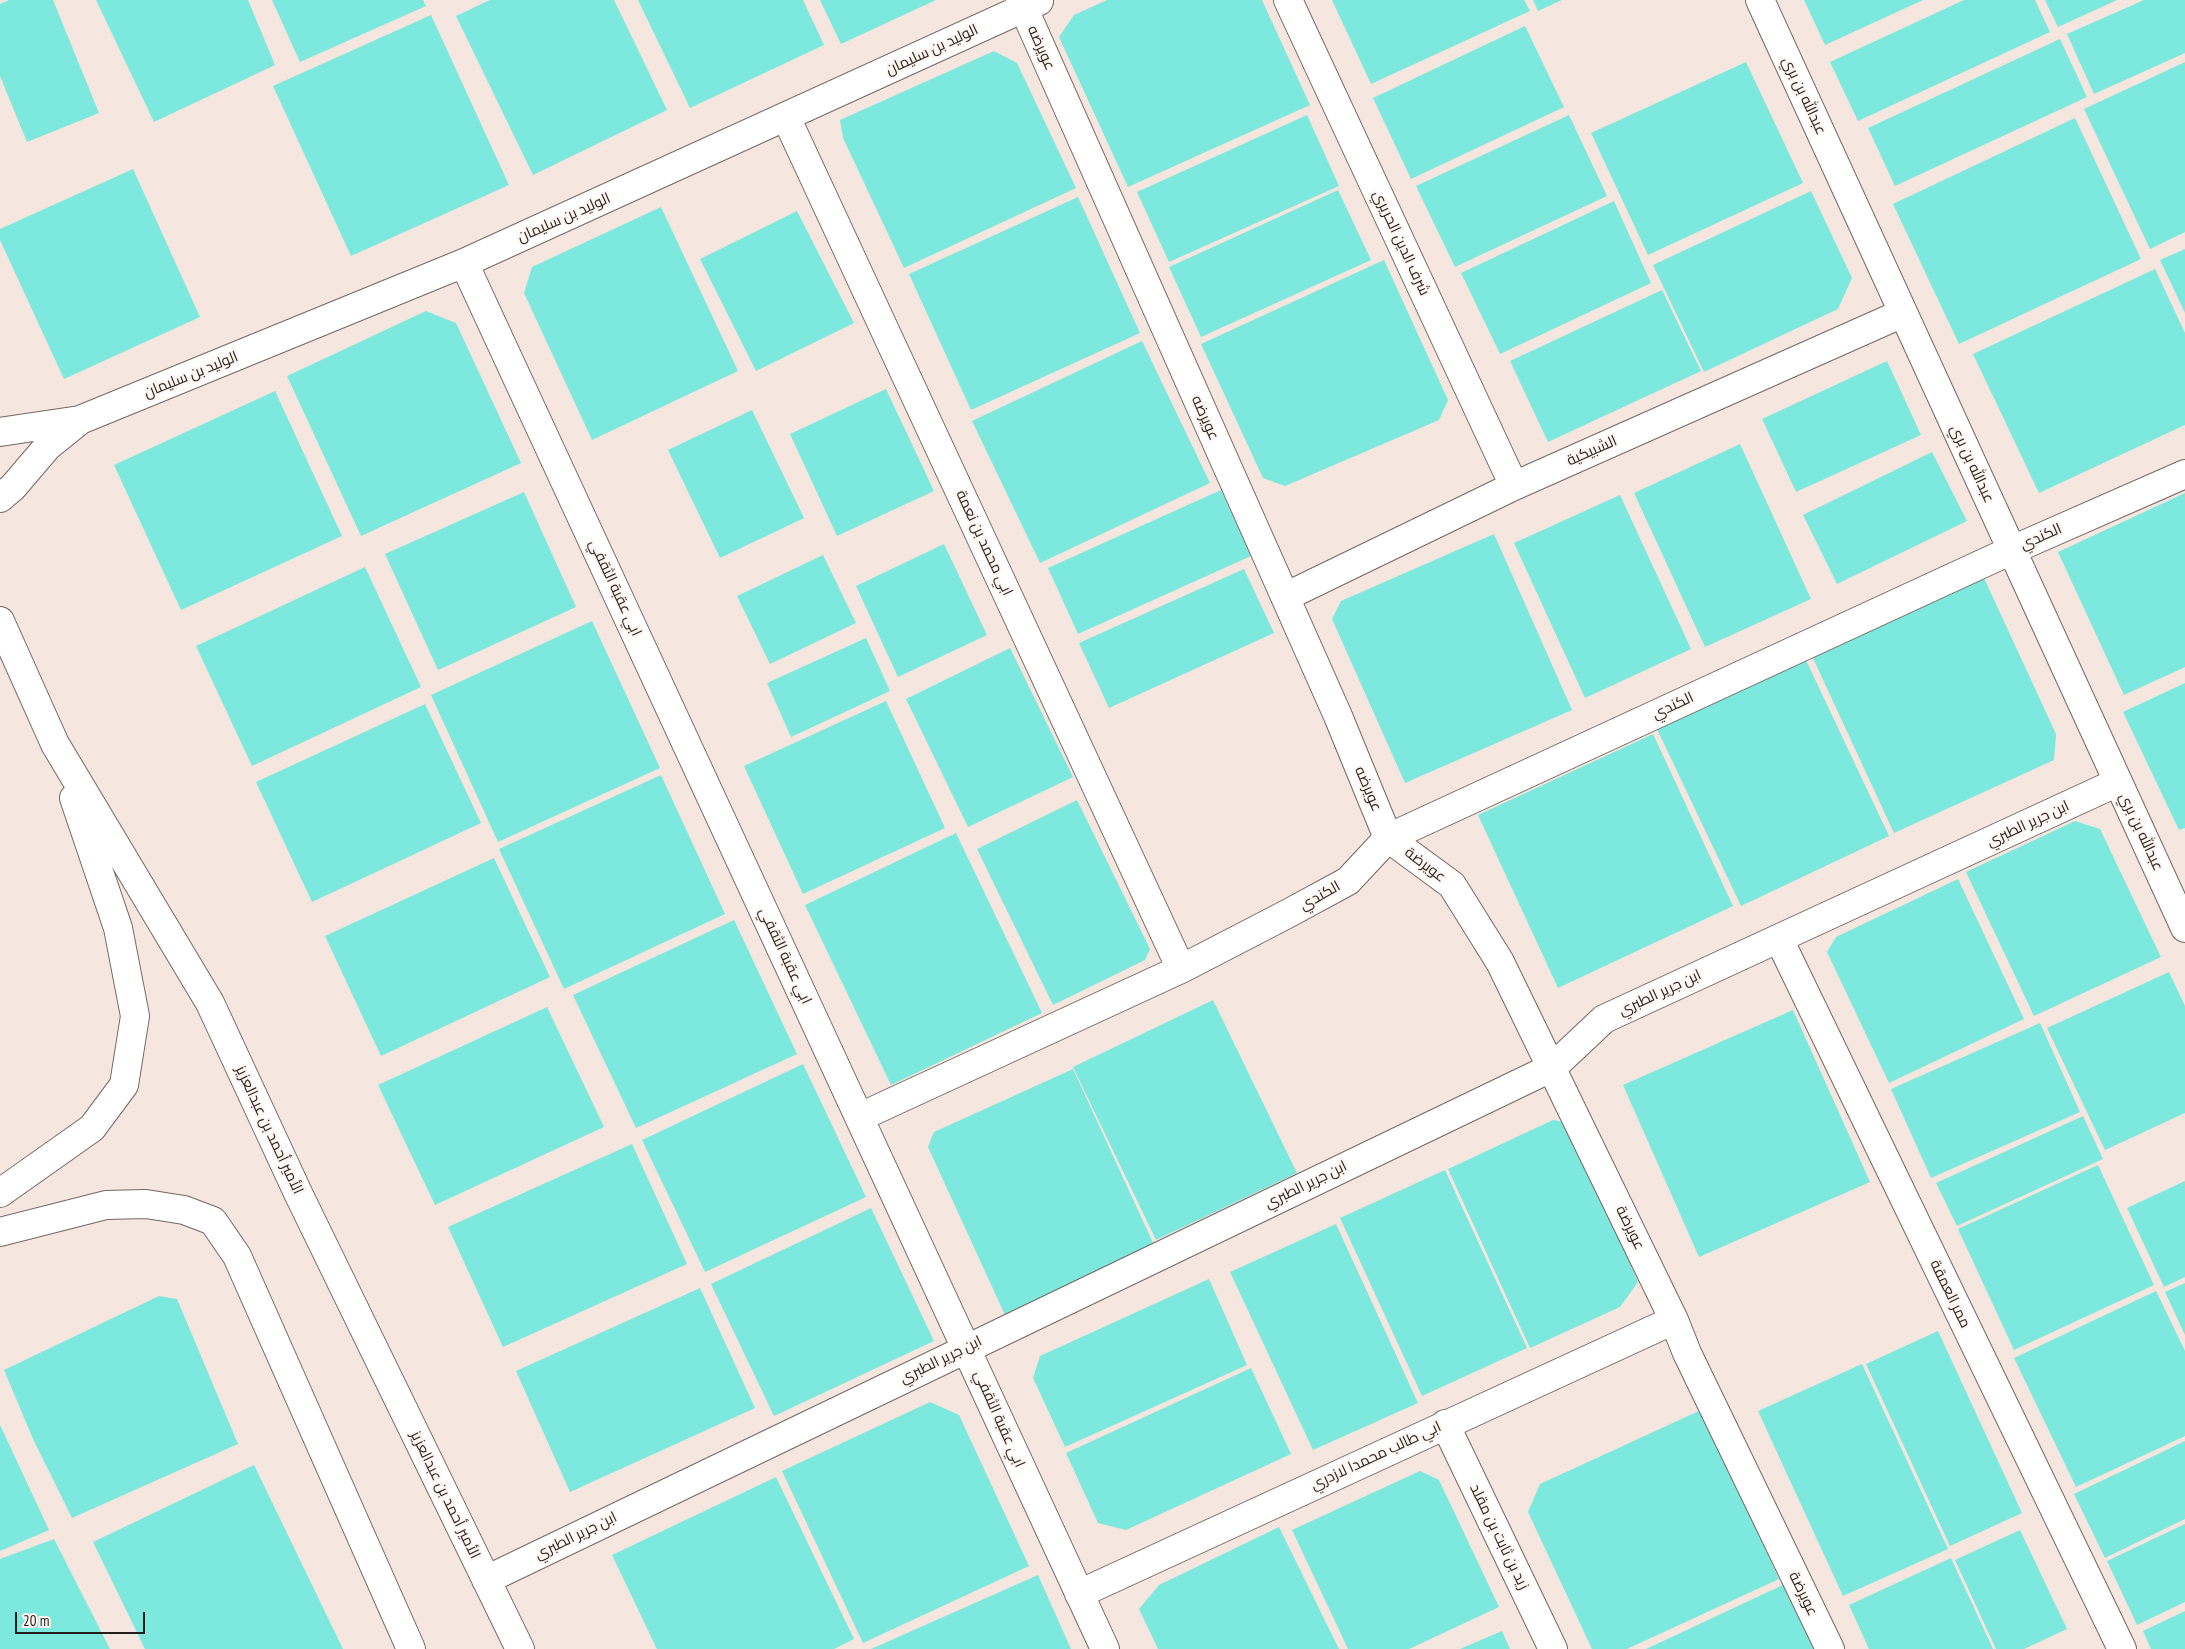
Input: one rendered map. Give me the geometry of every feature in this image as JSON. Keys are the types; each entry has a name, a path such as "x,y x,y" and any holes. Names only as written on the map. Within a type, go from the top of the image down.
{"street":[{"name":"شرف الدين الحريري","path":"1288,0 1514,486"},
{"name":"عبدالله بن بري","path":"1760,0 2185,928"},
{"name":"الوليد بن سليمان","path":"0,432 80,420 464,263 786,117 1028,3"},
{"name":"عويرضه","path":"1028,3 1388,838"},
{"name":"ابي محمد بن نعمة","path":"786,117 1181,969"},
{"name":"ابي عقبة الثقفي","path":"464,263 1105,1649"},
{"name":"الشبيكية","path":"1285,597 1514,486 1903,313"},
{"name":"الوليد بن سليمان","path":"0,498 13,487 48,446 80,420"},
{"name":"الكندي","path":"860,1117 1181,969 1348,881 1388,838 2012,550 2185,474"},
{"name":"الأمير أحمد بن عبدالعزيز","path":"0,621 55,744 210,1003 298,1193 520,1649"},
{"path":"0,1193 92,1128 124,1085 135,1016 118,928 55,744"},
{"name":"ابن جرير الطبري","path":"486,1580 1553,1067 1604,1019 2118,782"},
{"name":"عويرضة","path":"1388,838 1452,885 1500,962 1553,1067 1674,1320 1687,1353 1830,1649"},
{"name":"ممر العمقة","path":"1778,939 2122,1649"},
{"path":"0,1232 106,1205 146,1204 184,1210 212,1221 237,1256 411,1649"},
{"name":"ابي طالب محمدا لازدري","path":"1079,1594 1444,1424 1674,1320"},
{"name":"زيد بن ثابت بن مقلد","path":"1444,1424 1553,1649"}],"building":[{"path":"9,0 53,0 99,113 27,142 0,76 0,4"},
{"path":"96,0 248,0 275,65 154,122"},
{"path":"272,0 423,0 426,6 300,62"},
{"path":"490,0 614,0 667,110 533,175 456,16"},
{"path":"638,0 803,0 824,45 690,108"},
{"path":"820,0 936,0 841,44"},
{"path":"1107,0 1262,0 1310,105 1128,187 1059,37 1074,15"},
{"path":"1332,0 1524,0 1530,11 1371,84"},
{"path":"1533,0 1562,0 1538,11"},
{"path":"1804,0 1923,0 1825,45"},
{"path":"1964,0 2035,0 2050,32 1858,121 1830,62"},
{"path":"2045,0 2117,0 2058,27"},
{"path":"2144,0 2185,0 2185,53 2094,94 2067,34"},
{"path":"431,15 509,185 351,256 273,86"},
{"path":"1525,26 1564,107 1411,179 1373,98"},
{"path":"2060,39 2087,97 1895,186 1868,128"},
{"path":"994,51 1017,63 1076,188 904,268 843,138 840,120"},
{"path":"1746,62 1803,183 1648,255 1591,133"},
{"path":"2185,62 2185,232 2150,249 2084,109"},
{"path":"1307,115 1339,186 1169,262 1137,192"},
{"path":"1569,115 1607,196 1455,267 1416,186"},
{"path":"2075,118 2141,259 1959,344 1893,204"},
{"path":"133,169 200,317 64,379 0,240 0,229"},
{"path":"1338,190 1371,260 1201,337 1169,267"},
{"path":"1811,191 1852,278 1838,309 1704,372 1653,265"},
{"path":"1078,197 1140,333 971,410 909,274"},
{"path":"1614,201 1651,283 1500,354 1461,273"},
{"path":"661,207 738,371 592,440 524,293 532,267"},
{"path":"797,211 854,323 756,371 700,259"},
{"path":"2185,249 2185,313 2160,260"},
{"path":"1384,260 1448,400 1439,420 1285,486 1263,478 1201,344"},
{"path":"2155,269 2185,333 2185,425 2039,493 1973,354"},
{"path":"1662,290 1701,371 1548,442 1510,361"},
{"path":"426,311 456,323 521,463 361,536 287,376"},
{"path":"1142,341 1210,483 1040,563 972,421"},
{"path":"1887,361 1921,435 1796,492 1762,419"},
{"path":"886,389 934,491 837,536 790,434"},
{"path":"275,391 342,536 181,610 114,465"},
{"path":"752,410 804,518 720,558 668,450"},
{"path":"1740,444 1811,599 1705,647 1634,493"},
{"path":"1932,452 1967,521 1837,584 1803,515"},
{"path":"1221,490 1251,556 1078,634 1048,568"},
{"path":"524,492 576,607 438,670 385,554"},
{"path":"2185,493 2185,667 2124,695 2058,552"},
{"path":"1620,495 1691,649 1585,698 1514,543"},
{"path":"1494,534 1572,710 1405,783 1332,619 1341,601"},
{"path":"944,544 987,635 898,677 856,586"},
{"path":"823,555 856,623 770,664 737,596"},
{"path":"365,567 421,687 252,766 196,646"},
{"path":"1244,569 1274,633 1109,708 1079,643"},
{"path":"1984,578 2056,734 2054,760 1894,833 1812,656"},
{"path":"592,621 660,768 498,842 431,695"},
{"path":"866,638 890,691 791,737 767,683"},
{"path":"1010,648 1073,777 968,827 906,699"},
{"path":"1805,658 1889,836 1741,906 1657,729"},
{"path":"2185,683 2185,828 2179,830 2123,712"},
{"path":"886,701 945,828 803,894 744,766"},
{"path":"425,704 481,823 312,902 256,782"},
{"path":"1653,734 1733,906 1558,988 1478,815"},
{"path":"661,775 725,914 564,989 499,849"},
{"path":"1077,800 1150,949 1145,960 1053,1005 977,849"},
{"path":"2075,821 2100,829 2161,957 2034,1016 1966,872"},
{"path":"956,833 1042,1013 891,1085 805,905"},
{"path":"494,858 550,977 381,1056 325,936"},
{"path":"1958,879 2024,1019 1889,1083 1827,952 1836,937"},
{"path":"734,920 797,1054 636,1128 573,995"},
{"path":"2169,972 2185,1006 2185,1113 2105,1150 2047,1028"},
{"path":"1213,1000 1297,1173 1156,1240 1073,1067"},
{"path":"547,1007 604,1127 435,1205 378,1085"},
{"path":"1793,1010 1870,1182 1699,1257 1623,1085"},
{"path":"2040,1023 2080,1112 1931,1178 1891,1089"},
{"path":"803,1064 866,1197 705,1272 642,1140"},
{"path":"1073,1069 1155,1247 1005,1315 928,1147 934,1132"},
{"path":"2083,1116 2103,1159 1957,1226 1936,1183"},
{"path":"1553,1120 1564,1122 1574,1132 1638,1282 1620,1307 1530,1348 1448,1169"},
{"path":"632,1144 687,1264 503,1347 448,1227"},
{"path":"2098,1165 2154,1285 2014,1350 1958,1229"},
{"path":"1445,1170 1527,1348 1422,1396 1340,1218"},
{"path":"2185,1181 2185,1277 2164,1287 2127,1208"},
{"path":"871,1208 934,1341 774,1416 711,1284"},
{"path":"1336,1224 1418,1403 1313,1450 1230,1272"},
{"path":"1209,1279 1247,1365 1065,1447 1033,1378 1040,1356"},
{"path":"2185,1283 2185,1335 2165,1292"},
{"path":"700,1288 755,1408 570,1492 516,1371"},
{"path":"2156,1291 2185,1351 2185,1436 2076,1487 2014,1358"},
{"path":"159,1296 177,1299 238,1444 72,1518 33,1439 4,1370"},
{"path":"1938,1331 2022,1513 1950,1546 1866,1364"},
{"path":"1862,1364 1948,1549 1843,1596 1758,1411"},
{"path":"1251,1368 1291,1454 1126,1530 1098,1523 1066,1453"},
{"path":"930,1402 959,1415 1029,1566 863,1643 782,1471"},
{"path":"1701,1410 1779,1579 1627,1649 1592,1649 1528,1512 1540,1484"},
{"path":"0,1425 49,1530 0,1551"},
{"path":"2185,1441 2185,1519 2105,1558 2074,1494"},
{"path":"254,1465 343,1649 145,1649 93,1542"},
{"path":"1420,1471 1439,1480 1499,1607 1409,1649 1348,1649 1292,1530"},
{"path":"776,1477 854,1639 834,1649 657,1649 612,1555"},
{"path":"2185,1524 2185,1602 2137,1625 2107,1561"},
{"path":"1279,1527 1339,1649 1158,1649 1139,1609 1159,1585"},
{"path":"2020,1530 2067,1629 2024,1649 1996,1649 1955,1560"},
{"path":"54,1539 110,1649 0,1649 0,1559"},
{"path":"1951,1558 1993,1649 1869,1649 1849,1605"},
{"path":"1038,1575 1071,1649 871,1649"},
{"path":"1785,1584 1816,1649 1646,1649"},
{"path":"2185,1611 2185,1649 2151,1649 2143,1631"},
{"path":"1502,1631 1510,1649 1460,1649"}]}
